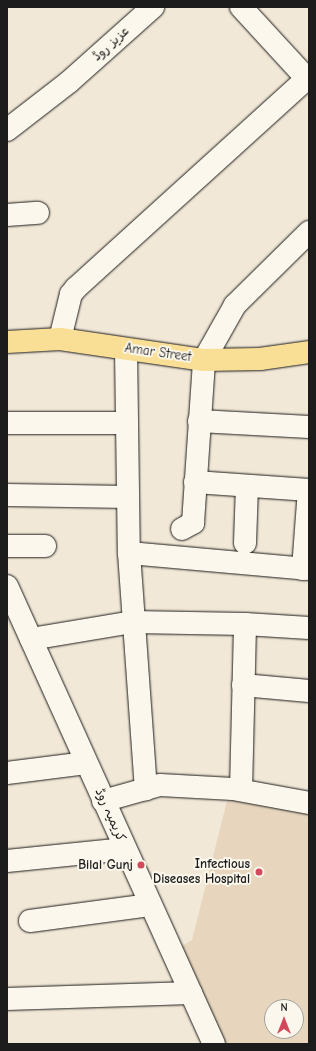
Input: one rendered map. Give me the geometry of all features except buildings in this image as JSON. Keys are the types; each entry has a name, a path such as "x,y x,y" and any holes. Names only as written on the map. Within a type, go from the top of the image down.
{"main road":[{"name":"Amar Street","path":"7,342 60,339 204,360 260,359 309,352"}],"street":[{"name":"عزیز روڈ","path":"7,130 69,82 153,7"},
{"path":"60,339 71,294 76,288 308,79 241,7"},
{"path":"7,215 38,213"},
{"path":"182,530 193,523 194,482 204,360 235,305 309,232"},
{"path":"126,349 129,553 146,789"},
{"path":"199,421 309,427"},
{"path":"7,423 127,423"},
{"path":"129,553 306,569 309,490 194,482"},
{"path":"245,543 247,486"},
{"path":"7,495 128,498"},
{"path":"7,546 45,546"},
{"name":"کریمیہ روڈ","path":"9,594 31,639 214,1044"},
{"path":"31,639 133,622 245,624 309,628"},
{"path":"241,790 245,624"},
{"path":"243,685 309,691"},
{"path":"7,773 86,763"},
{"path":"103,801 160,785 241,790 309,803"},
{"path":"7,861 125,849"},
{"path":"30,921 150,904"},
{"path":"7,1000 191,993"}],"shaded area":[{"name":"Infectious Diseases Hospital","path":"230,789 309,803 309,1044 214,1044 172,952 192,940"}],"place":[{"name":"Bilal Gunj","path":"141,865"},
{"name":"Infectious Diseases Hospital","path":"259,872"}]}
